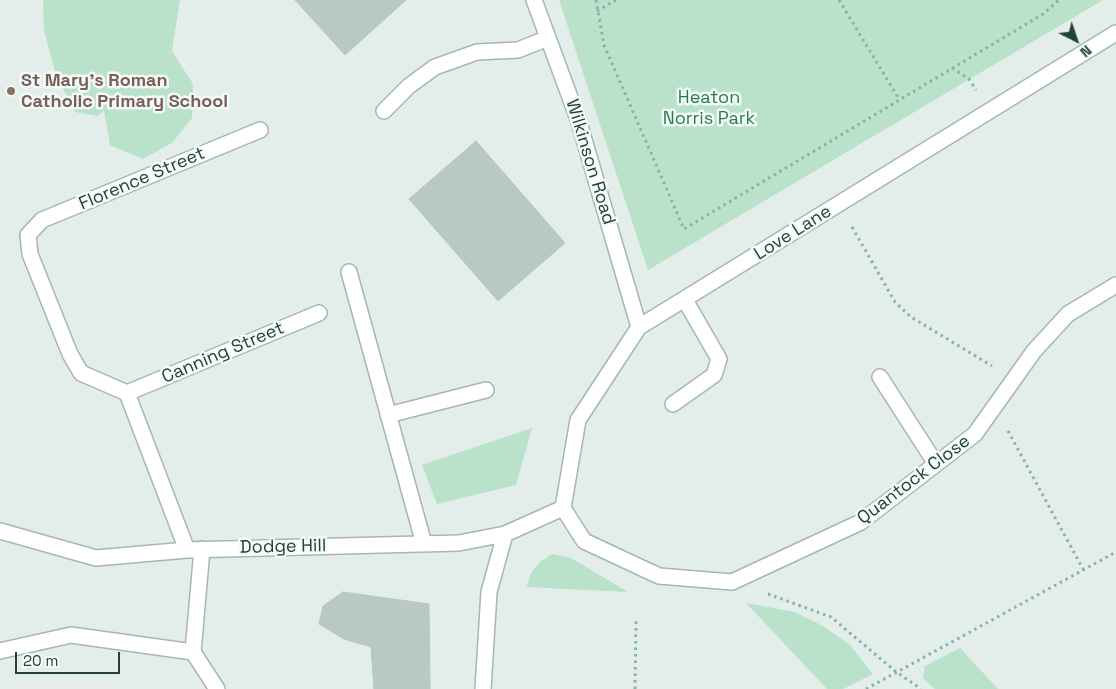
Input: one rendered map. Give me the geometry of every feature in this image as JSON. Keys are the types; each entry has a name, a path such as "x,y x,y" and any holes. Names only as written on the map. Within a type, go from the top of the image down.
{"street":[{"name":"Wilkinson Road","path":"534,0 578,119 640,327"},
{"name":"Love Lane","path":"563,508 578,420 640,327 1116,33"},
{"path":"384,111 409,86 435,67 477,52 518,50 548,38"},
{"name":"Florence Street","path":"127,393 81,373 70,354 30,254 28,235 42,220 260,130"},
{"path":"349,272 424,544"},
{"name":"Quantock Close","path":"563,508 584,540 659,576 732,582 861,522 975,434 1034,351 1068,314 1116,285"},
{"path":"673,404 714,376 719,359 684,300"},
{"name":"Canning Street","path":"127,393 319,313"},
{"path":"880,377 936,464"},
{"path":"388,415 486,390"},
{"path":"127,393 195,550 193,652 217,689"},
{"name":"Dodge Hill","path":"0,531 96,558 195,550 459,543 505,534 563,508"},
{"path":"483,689 489,592 505,534"},
{"path":"0,651 71,635 193,652"}],"path":[{"path":"596,0 604,45 684,229 1042,14 1059,0"},
{"path":"597,11 616,0"},
{"path":"839,0 899,100"},
{"path":"952,68 969,79 990,111"},
{"path":"839,204 895,302 911,317 975,354 1013,381"},
{"path":"995,406 1084,569"},
{"path":"866,689 895,671 1116,552"},
{"path":"732,582 831,617 895,671 921,689"},
{"path":"635,689 636,620"}],"green space":[{"path":"43,0 180,0 172,51 193,84 192,118 172,143 143,159 110,145 104,110 98,116 75,112 56,75 44,31"},
{"name":"Heaton Norris Park","path":"559,0 1103,0 648,270"},
{"path":"532,428 516,485 437,504 422,465"},
{"path":"552,554 571,558 628,592 526,587 532,571 540,562"},
{"path":"746,603 795,612 823,626 850,645 873,674 843,689 827,689"},
{"path":"960,648 998,689 935,689 923,678 925,666"}],"building":[{"path":"295,0 406,0 345,55"},
{"path":"476,141 565,243 498,301 409,199"},
{"path":"343,592 429,604 430,689 374,689 371,647 344,639 319,624 323,606"}],"place":[{"name":"St Mary's Roman Catholic Primary School","path":"11,91"}]}
